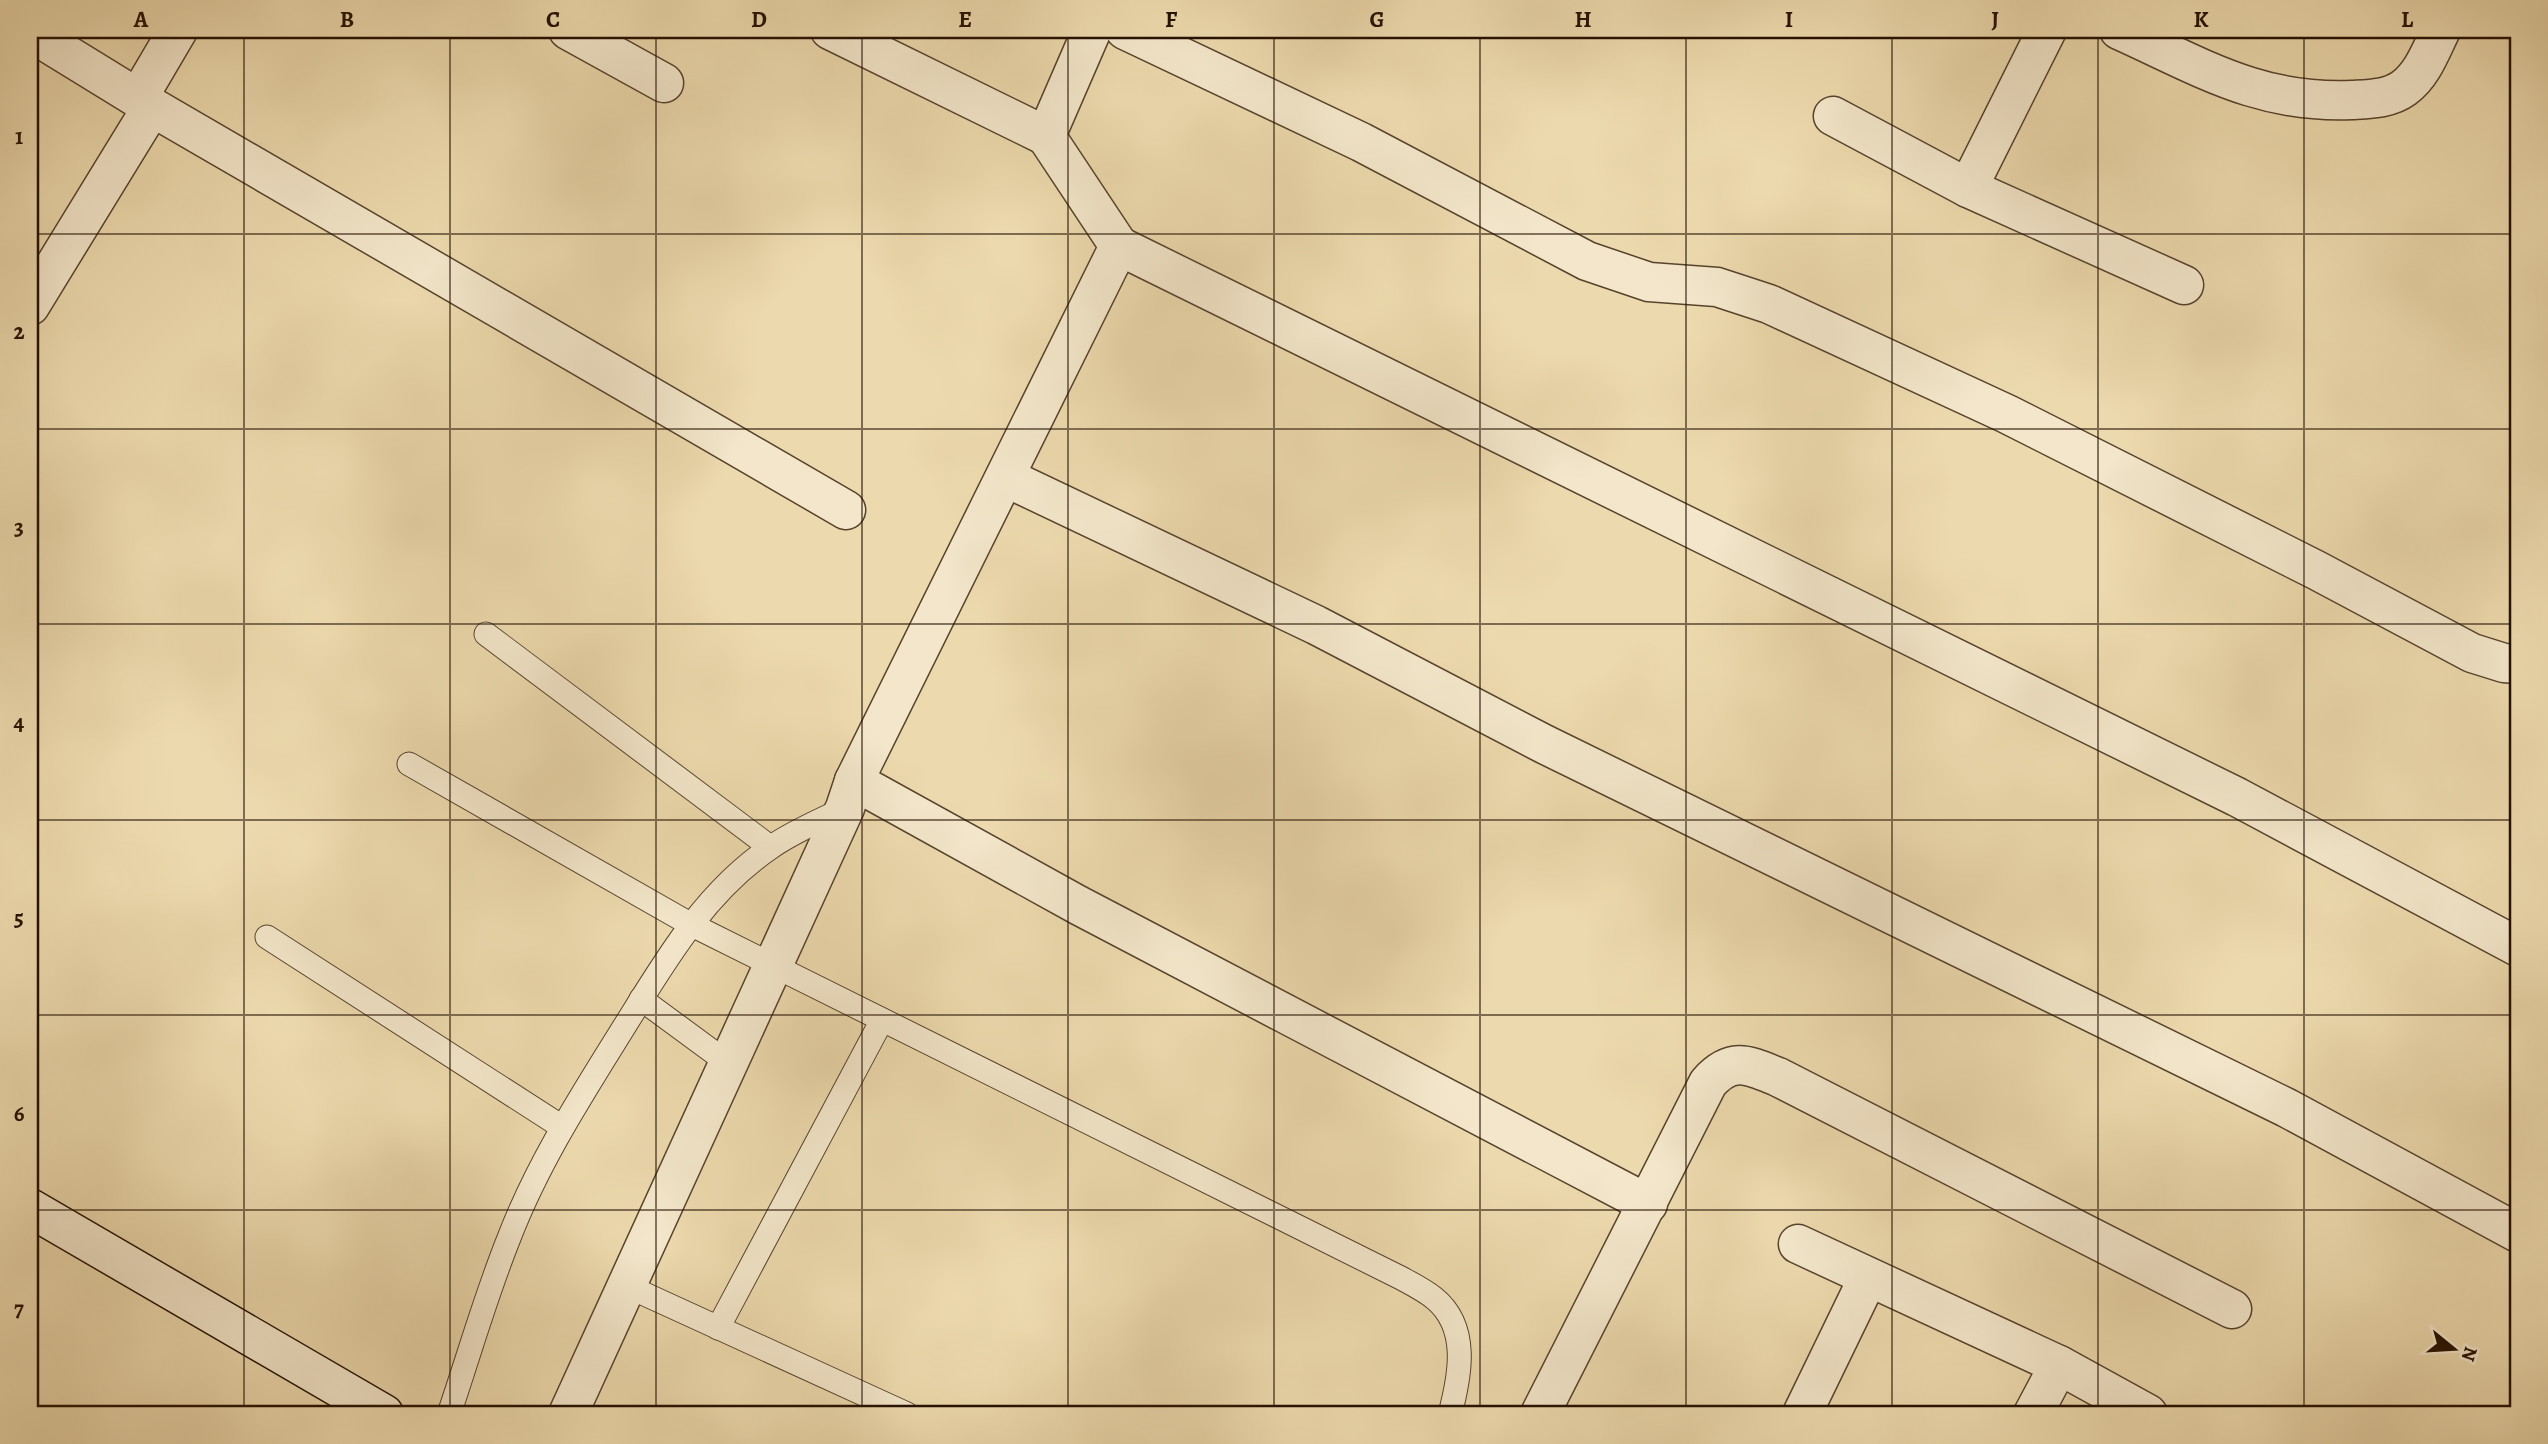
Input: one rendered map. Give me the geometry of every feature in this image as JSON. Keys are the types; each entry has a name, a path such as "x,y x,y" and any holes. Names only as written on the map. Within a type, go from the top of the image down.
{"street":[{"path":"30,306 145,103 178,30"},
{"path":"568,30 664,83"},
{"path":"830,30 1045,136 1119,246 2238,797 2518,947"},
{"path":"1045,136 1092,30"},
{"path":"1125,30 1361,142 1587,261 1649,282 1717,287 1769,304 2007,414 2315,569 2472,653 2504,663 2518,664"},
{"path":"1968,188 2047,30"},
{"path":"2119,30 2236,83 2265,93 2315,102 2385,97 2402,90 2423,66 2441,30"},
{"path":"30,32 145,103 846,510"},
{"path":"1833,116 1968,188 2184,285"},
{"path":"568,1414 849,794 1119,246"},
{"path":"1005,477 1315,625 1544,744 2287,1108 2518,1233"},
{"path":"849,794 1078,905 1648,1204"},
{"path":"1540,1414 1708,1083 1720,1070 1743,1064 1778,1077 2232,1309"},
{"path":"30,1208 384,1414"},
{"path":"1798,1244 1868,1279 2059,1365 2148,1414"},
{"path":"1802,1414 1868,1279"},
{"path":"2033,1414 2059,1365"}],"lane":[{"path":"486,634 770,847"},
{"path":"409,764 690,924 1401,1278 1434,1298 1450,1316 1460,1345 1459,1380 1450,1414"},
{"path":"449,1414 509,1237 562,1127 641,999 690,924 732,879 770,847 849,794"},
{"path":"267,937 562,1127"},
{"path":"641,999 728,1063"},
{"path":"718,1328 882,1020"},
{"path":"627,1286 907,1414"}]}
